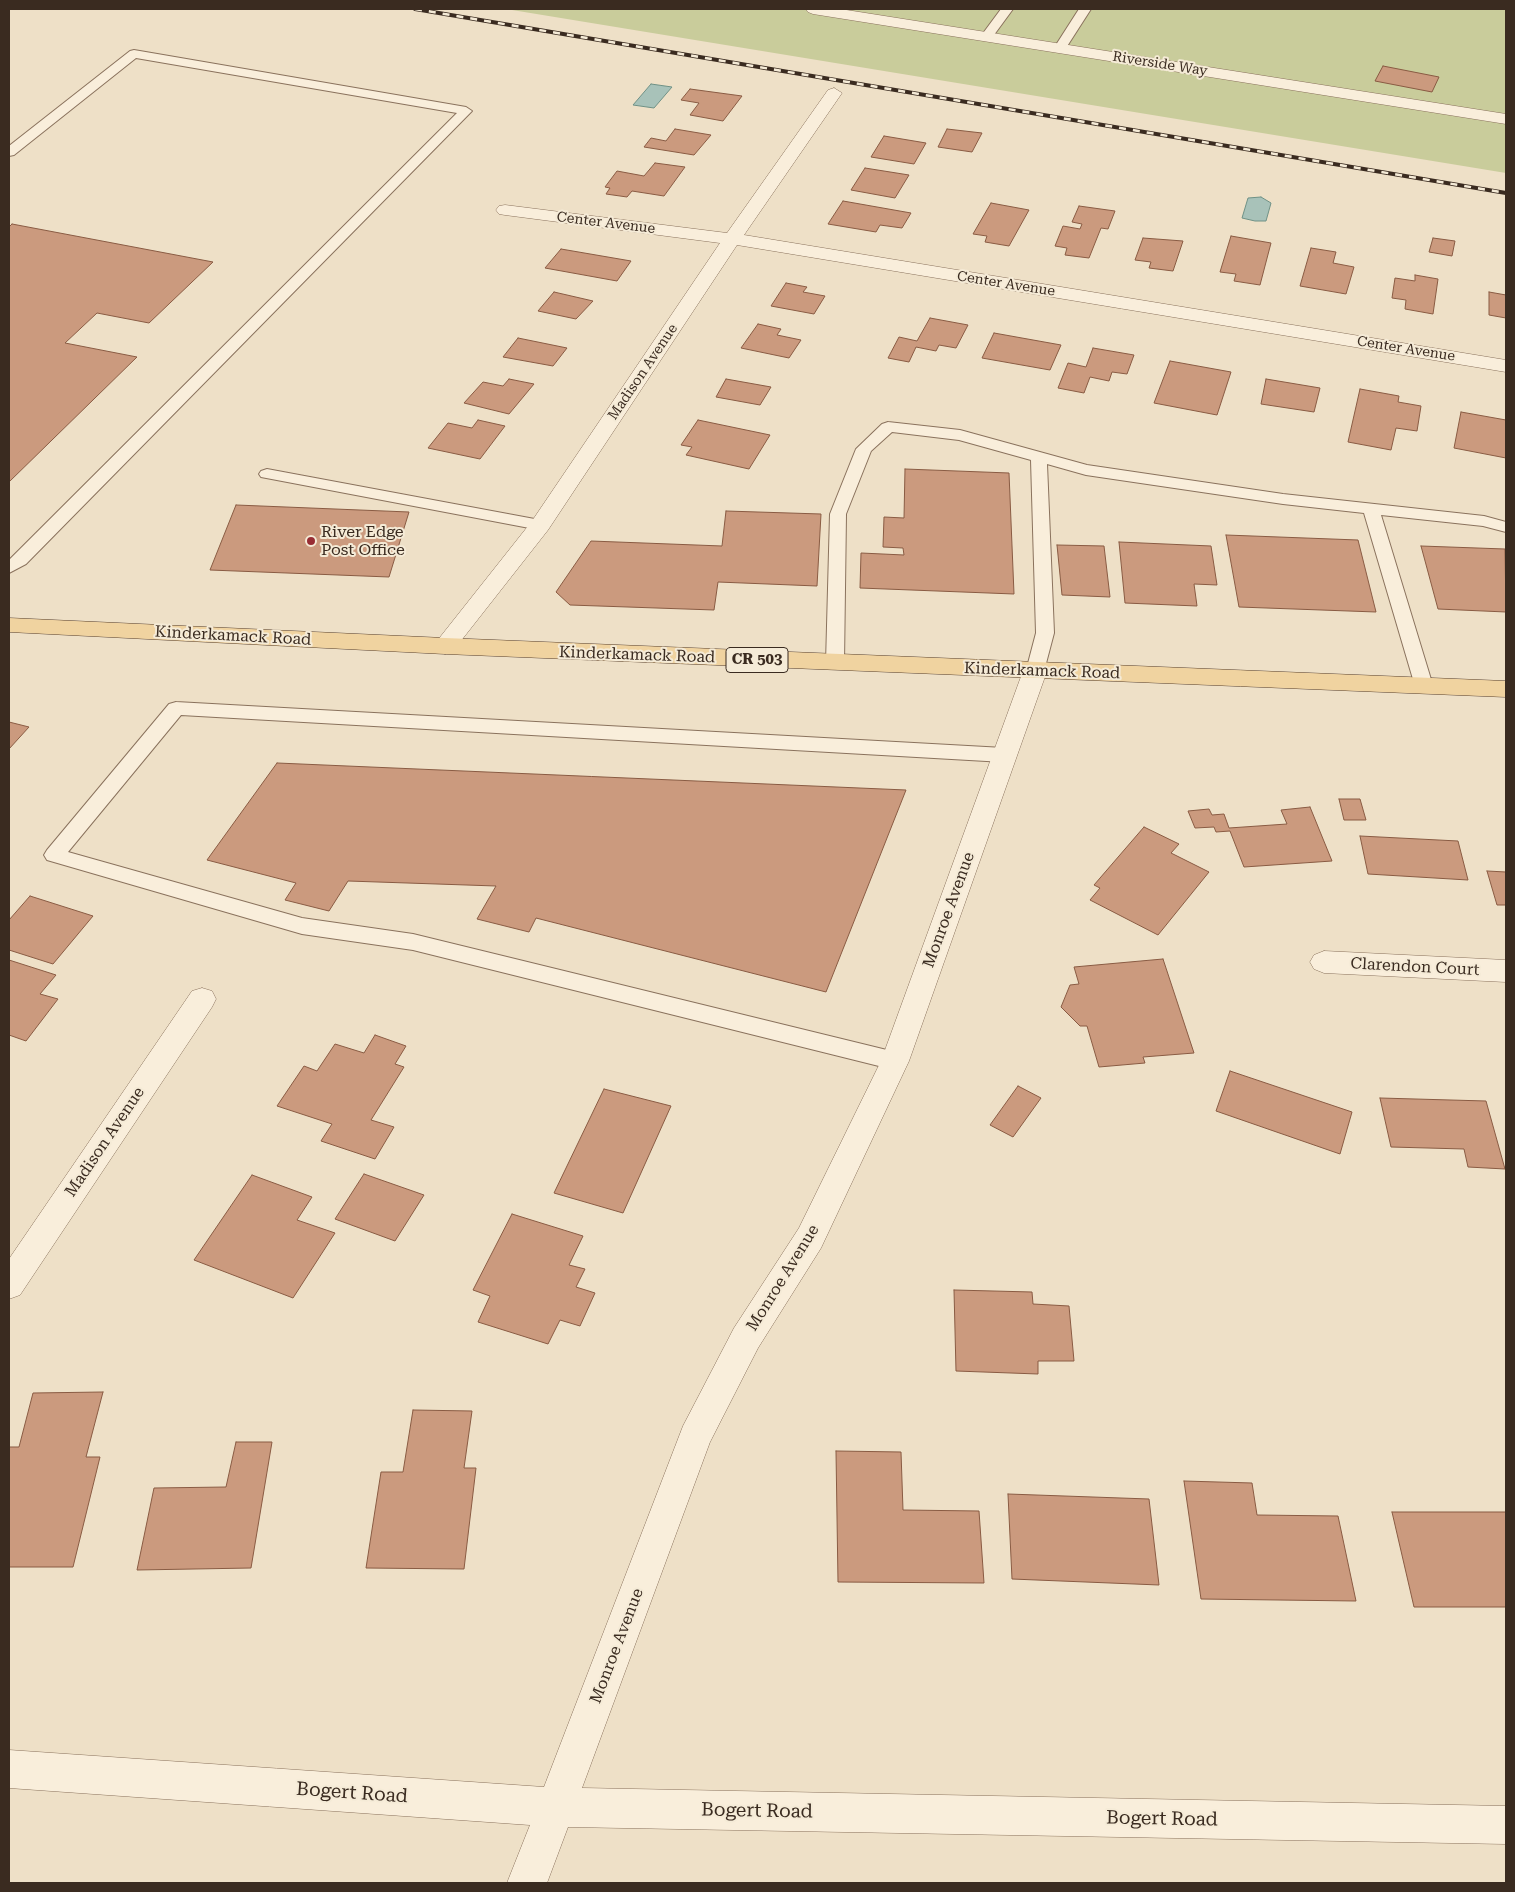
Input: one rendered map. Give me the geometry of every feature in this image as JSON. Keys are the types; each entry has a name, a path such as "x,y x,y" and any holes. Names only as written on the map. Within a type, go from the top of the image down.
{"main road":[{"name":"Kinderkamack Road","path":"9,625 834,663 1506,689"}],"street":[{"name":"Riverside Way","path":"813,9 1506,119"},
{"name":"Madison Avenue","path":"445,646 540,526 732,239 834,93"},
{"name":"Center Avenue","path":"505,210 732,239 1506,366"},
{"name":"Monroe Avenue","path":"527,1883 695,1437 746,1338 810,1238 895,1061 1035,671"},
{"name":"Clarendon Court","path":"1324,962 1506,972"},
{"name":"Madison Avenue","path":"9,1285 202,998"},
{"name":"Bogert Road","path":"9,1769 556,1807 1506,1825"}],"lane":[{"path":"987,36 1007,9"},
{"path":"1060,48 1085,9"},
{"path":"9,152 134,54 466,111 62,518 9,568"},
{"path":"834,663 838,514 864,450 888,426 960,435 1086,470 1283,499 1484,521 1506,527"},
{"path":"1035,671 1045,633 1039,457"},
{"path":"267,474 540,526"},
{"path":"1371,509 1424,686"},
{"path":"895,1061 413,942 302,926 54,855 176,708 1004,755"}],"green space":[{"path":"506,9 1506,9 1506,173"}],"water":[{"path":"651,84 672,87 654,108 633,105"},
{"path":"1261,197 1271,203 1266,221 1242,218 1248,198"}],"building":[{"path":"1383,66 1439,77 1432,92 1375,81"},
{"path":"690,89 742,96 723,121 690,115 699,103 681,100"},
{"path":"675,129 711,135 694,155 644,147 651,138 666,141"},
{"path":"947,129 982,133 972,152 938,147"},
{"path":"884,136 926,143 914,164 871,157"},
{"path":"655,163 685,167 664,196 632,191 627,197 606,194 610,188 605,187 617,171 644,176"},
{"path":"865,168 909,175 895,198 851,190"},
{"path":"843,201 911,213 902,228 880,225 876,232 828,224"},
{"path":"991,203 1029,210 1009,246 985,242 987,236 973,234"},
{"path":"1079,206 1115,211 1108,229 1101,228 1089,258 1065,255 1067,248 1055,246 1063,226 1080,229 1082,224 1072,222"},
{"path":"12,224 213,262 149,323 97,313 65,343 137,357 9,482 9,227"},
{"path":"1231,236 1271,243 1260,285 1234,281 1236,274 1220,272"},
{"path":"1143,238 1183,241 1173,271 1149,268 1151,262 1135,260"},
{"path":"1433,238 1455,241 1452,256 1429,252"},
{"path":"1311,248 1336,252 1333,263 1354,267 1346,294 1300,286"},
{"path":"561,249 631,261 617,281 545,268"},
{"path":"1415,275 1438,279 1433,314 1405,309 1406,300 1392,298 1395,278 1415,281"},
{"path":"786,283 807,287 803,292 825,296 814,314 771,306"},
{"path":"554,292 593,301 576,319 538,311"},
{"path":"1489,292 1506,295 1506,318 1489,315"},
{"path":"930,318 968,325 956,348 939,345 936,351 916,347 909,362 888,358 899,337 917,341"},
{"path":"758,324 781,329 777,335 801,340 789,358 741,348"},
{"path":"994,333 1061,345 1050,370 982,358"},
{"path":"518,338 567,348 553,366 503,357"},
{"path":"1093,348 1134,355 1127,374 1112,372 1109,381 1090,377 1084,393 1058,388 1068,363 1086,367"},
{"path":"1170,361 1231,372 1217,415 1154,403"},
{"path":"509,379 534,384 509,414 464,403 483,382 503,386"},
{"path":"726,379 771,387 760,405 716,397"},
{"path":"1266,379 1320,388 1314,412 1261,404"},
{"path":"1360,389 1399,396 1398,402 1421,406 1417,431 1396,428 1391,450 1348,442"},
{"path":"1461,412 1506,420 1506,458 1454,448"},
{"path":"478,420 505,426 480,459 428,448 448,423 472,428"},
{"path":"698,420 770,435 749,469 686,455 692,447 681,445"},
{"path":"905,469 1009,473 1014,594 860,588 861,553 904,555 903,548 883,547 884,517 904,518"},
{"name":"River Edge Post Office","path":"236,505 409,512 389,577 210,570"},
{"path":"726,511 821,514 817,586 718,582 714,610 570,605 556,592 591,541 722,546"},
{"path":"1226,535 1358,540 1376,612 1239,607"},
{"path":"1119,542 1211,546 1217,585 1194,584 1197,606 1125,603"},
{"path":"1057,545 1104,546 1110,597 1062,595"},
{"path":"1421,546 1505,549 1506,612 1438,609"},
{"path":"9,722 29,727 9,749"},
{"path":"277,763 906,790 826,992 536,918 529,932 477,919 496,886 348,881 329,911 285,900 296,883 207,860"},
{"path":"1339,799 1360,799 1366,820 1344,820"},
{"path":"1310,807 1332,861 1244,867 1230,831 1216,832 1214,827 1195,828 1188,811 1209,809 1212,815 1224,814 1229,828 1287,824 1281,810"},
{"path":"1144,827 1179,844 1171,853 1209,872 1158,935 1090,900 1100,888 1094,885"},
{"path":"1360,836 1458,841 1468,880 1368,874"},
{"path":"1487,871 1506,872 1506,905 1497,905"},
{"path":"30,896 93,916 53,964 9,950 9,920"},
{"path":"1163,959 1194,1053 1143,1057 1145,1063 1099,1067 1087,1026 1080,1026 1061,1007 1070,985 1079,984 1074,967"},
{"path":"9,960 56,975 40,994 58,999 26,1041 9,1035"},
{"path":"375,1035 406,1046 395,1064 404,1067 371,1120 394,1127 375,1159 321,1141 332,1124 277,1106 304,1066 317,1071 335,1044 364,1053"},
{"path":"1230,1071 1352,1112 1340,1154 1216,1111"},
{"path":"1018,1086 1041,1098 1013,1137 990,1125"},
{"path":"604,1089 671,1106 623,1213 554,1193"},
{"path":"1380,1098 1486,1101 1505,1169 1468,1167 1464,1149 1391,1147"},
{"path":"364,1174 424,1195 395,1241 335,1219"},
{"path":"252,1175 312,1197 297,1220 335,1233 293,1298 194,1260"},
{"path":"512,1214 583,1236 569,1265 585,1269 576,1287 595,1293 580,1326 560,1320 548,1344 478,1322 490,1296 473,1290"},
{"path":"954,1290 1032,1292 1033,1304 1069,1306 1074,1361 1038,1361 1038,1374 956,1371"},
{"path":"103,1392 86,1457 100,1457 73,1567 9,1567 9,1447 19,1447 33,1393"},
{"path":"413,1410 472,1411 464,1468 476,1468 464,1569 366,1568 381,1472 403,1472"},
{"path":"236,1442 272,1442 251,1568 137,1570 154,1488 226,1487"},
{"path":"836,1451 901,1452 903,1510 979,1511 984,1583 838,1582"},
{"path":"1184,1481 1252,1483 1257,1515 1338,1516 1356,1601 1201,1599"},
{"path":"1008,1494 1149,1499 1159,1585 1012,1579"},
{"path":"1392,1512 1506,1512 1506,1607 1414,1607"}],"railway":[{"path":"415,9 1506,193"}],"place":[{"name":"River Edge Post Office","path":"311,541"}]}
